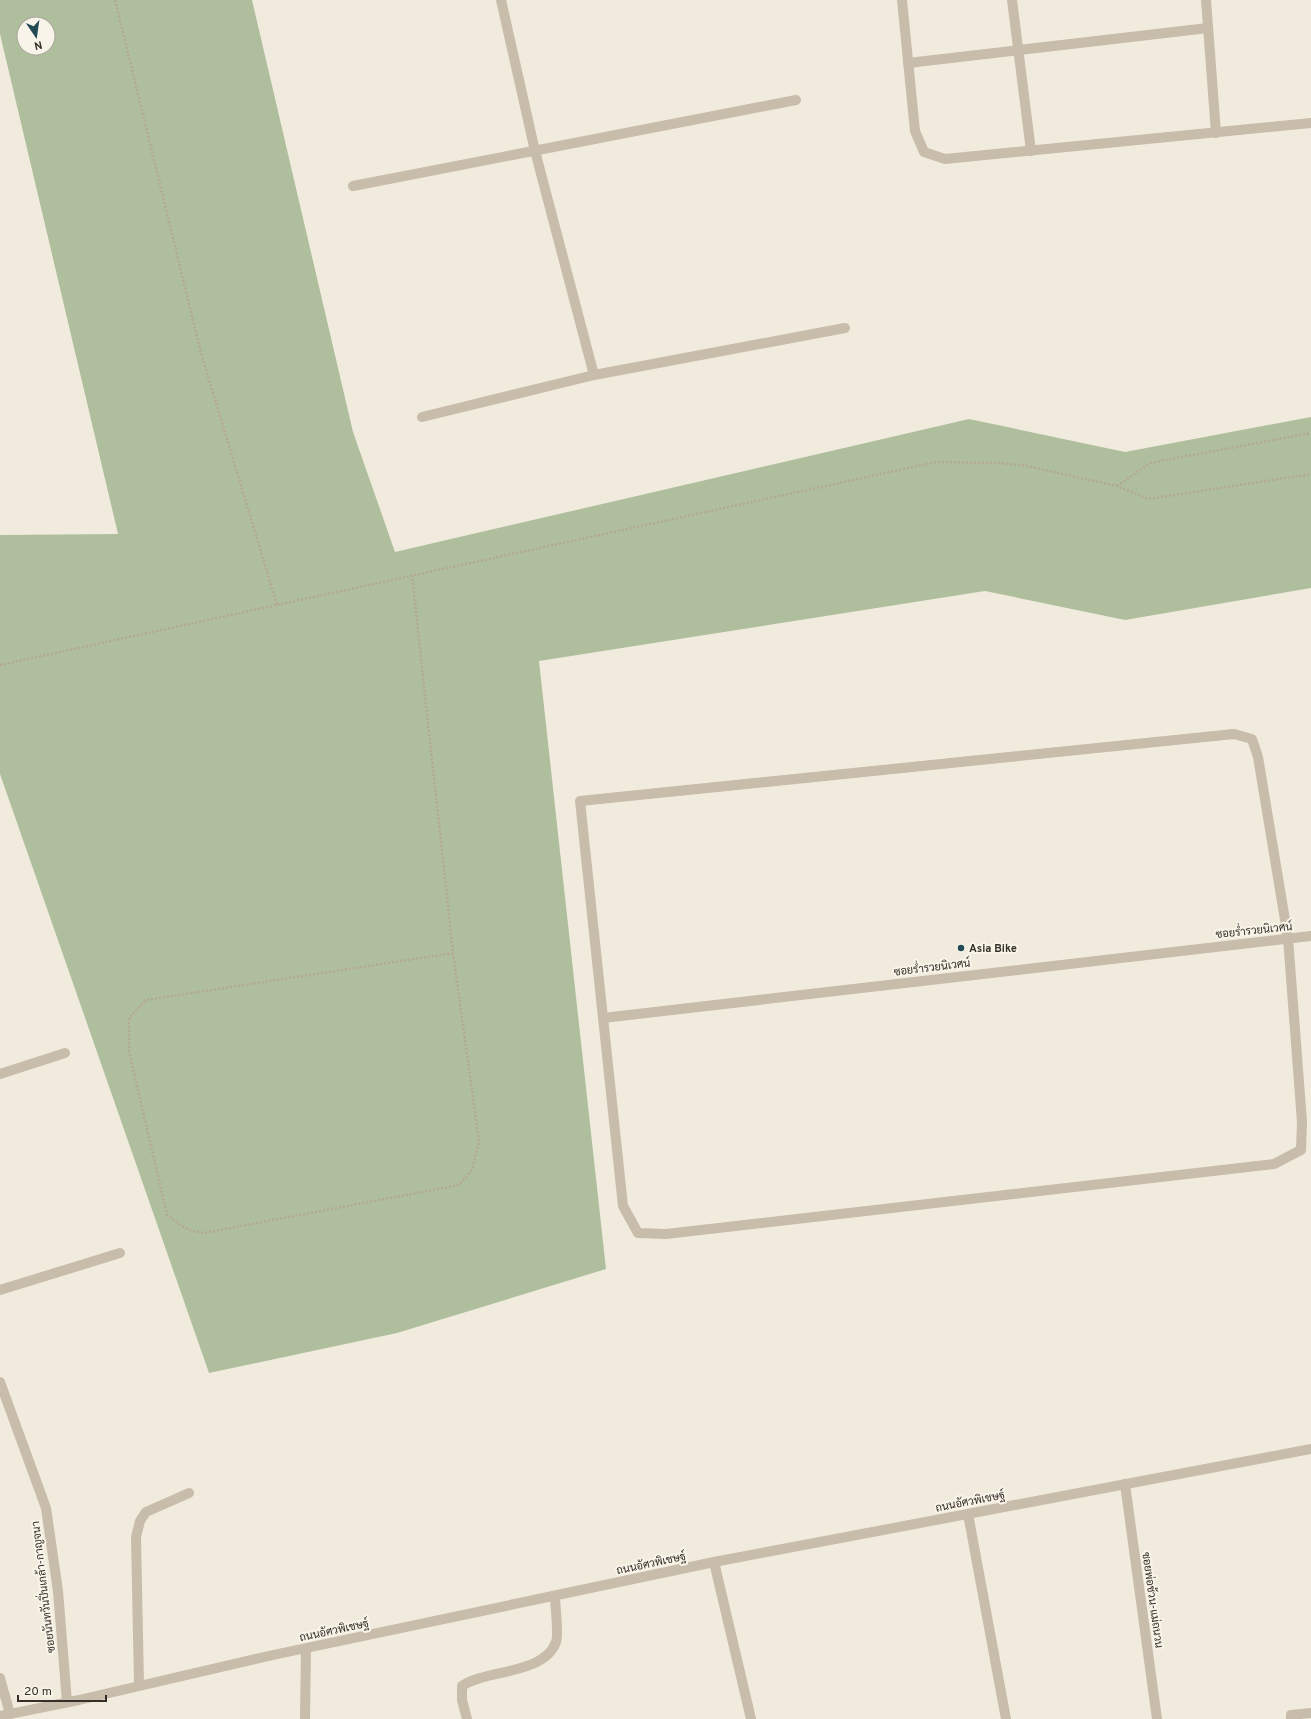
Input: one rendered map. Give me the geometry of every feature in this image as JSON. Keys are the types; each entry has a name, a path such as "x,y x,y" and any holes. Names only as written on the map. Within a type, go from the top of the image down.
{"street":[{"path":"500,0 536,151 594,375"},
{"path":"902,0 915,131 924,152 945,159 1311,123"},
{"path":"1012,0 1031,151"},
{"path":"1206,0 1216,133"},
{"path":"908,63 1208,28"},
{"path":"352,186 796,100"},
{"path":"422,418 594,375 845,328"},
{"path":"1234,734 1252,739 1258,757 1288,938 1302,1122 1301,1150 1274,1164 666,1234 638,1233 623,1206 580,801 1234,734"},
{"name":"ซอยร่ำรวยนิเวศน์","path":"603,1018 1311,936"},
{"path":"0,1074 65,1053"},
{"path":"0,1290 120,1253"},
{"name":"ซอยนันทวันปิ่นเกล้า-กาญจนา","path":"0,1382 46,1508 58,1591 67,1702"},
{"name":"ถนนอัศวพิเชษฐ์","path":"0,1716 714,1562 1311,1449"},
{"name":"ซอยพ่อช้วน-แม่ถนวน","path":"1125,1484 1157,1719"},
{"path":"140,1686 136,1537 140,1521 146,1512 189,1493"},
{"path":"968,1514 1006,1719"},
{"path":"714,1562 751,1719"},
{"path":"467,1719 462,1700 462,1686 470,1681 534,1663 549,1654 557,1641 555,1596"},
{"path":"305,1719 306,1649"},
{"path":"0,1678 10,1714"},
{"path":"1291,1719 1291,1715 1311,1713"}],"path":[{"path":"115,0 201,353 277,605"},
{"path":"1117,486 1150,463 1311,433"},
{"path":"0,665 936,462 1022,465 1117,486 1148,499 1311,474"},
{"path":"412,575 453,953 480,1141 472,1170 459,1185 204,1233 195,1232 182,1227 167,1215 129,1051 129,1018 146,1000 453,953"}],"green space":[{"path":"0,0 252,0 353,432 395,552 969,419 1125,452 1311,417 1311,588 1125,620 985,591 539,661 606,1269 397,1333 209,1373 0,774 0,535 118,534 0,34"}],"place":[{"name":"Asia Bike","path":"961,948"}]}
